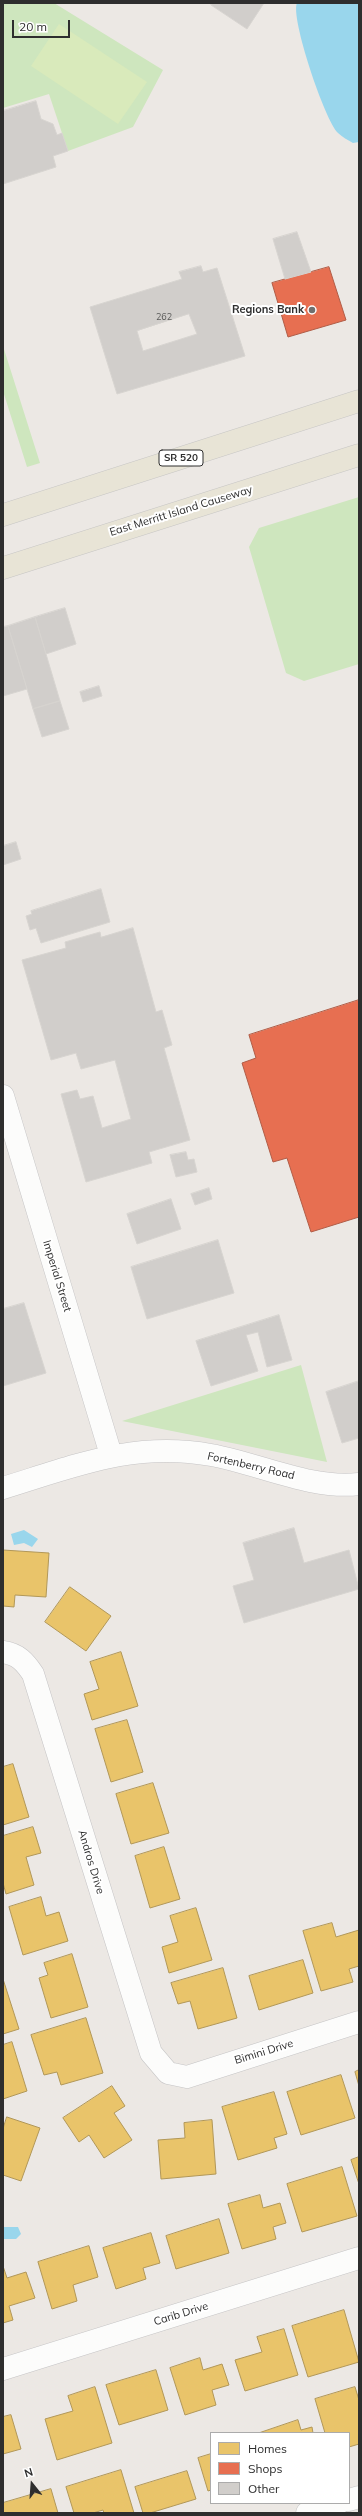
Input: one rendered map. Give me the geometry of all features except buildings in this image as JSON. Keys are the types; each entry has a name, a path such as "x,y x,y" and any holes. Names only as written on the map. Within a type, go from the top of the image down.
{"main road":[{"name":"SR 520","path":"3,515 359,401"},
{"name":"East Merritt Island Causeway","path":"3,568 359,455"}],"street":[{"name":"Imperial Street","path":"3,1096 111,1455"},
{"name":"Fortenberry Road","path":"3,1488 111,1455 154,1450 210,1455 318,1482 346,1486 359,1484"},
{"name":"Andros Drive","path":"8,1653 24,1662 33,1674 151,2053 168,2073"},
{"name":"Bimini Drive","path":"168,2073 187,2076 359,2022"},
{"name":"Carib Drive","path":"3,2369 359,2258"},
{"path":"307,2513 335,2504"}],"green space":[{"path":"3,3 54,3 163,70 133,127 68,151 49,94 3,108"},
{"path":"59,24 147,82 118,124 31,66"},
{"path":"3,346 40,463 27,467 3,391"},
{"path":"359,497 359,664 304,681 286,673 249,547 259,528"},
{"path":"301,1365 327,1462 122,1421"}],"water":[{"path":"297,3 359,3 359,142 353,143 338,133 332,125 325,110 303,47 296,12"},
{"path":"24,1530 38,1539 32,1547 24,1543 14,1545 11,1534"},
{"path":"3,2227 18,2227 21,2234 16,2239 3,2239"}],"place":[{"name":"Regions Bank","path":"312,310"}]}
